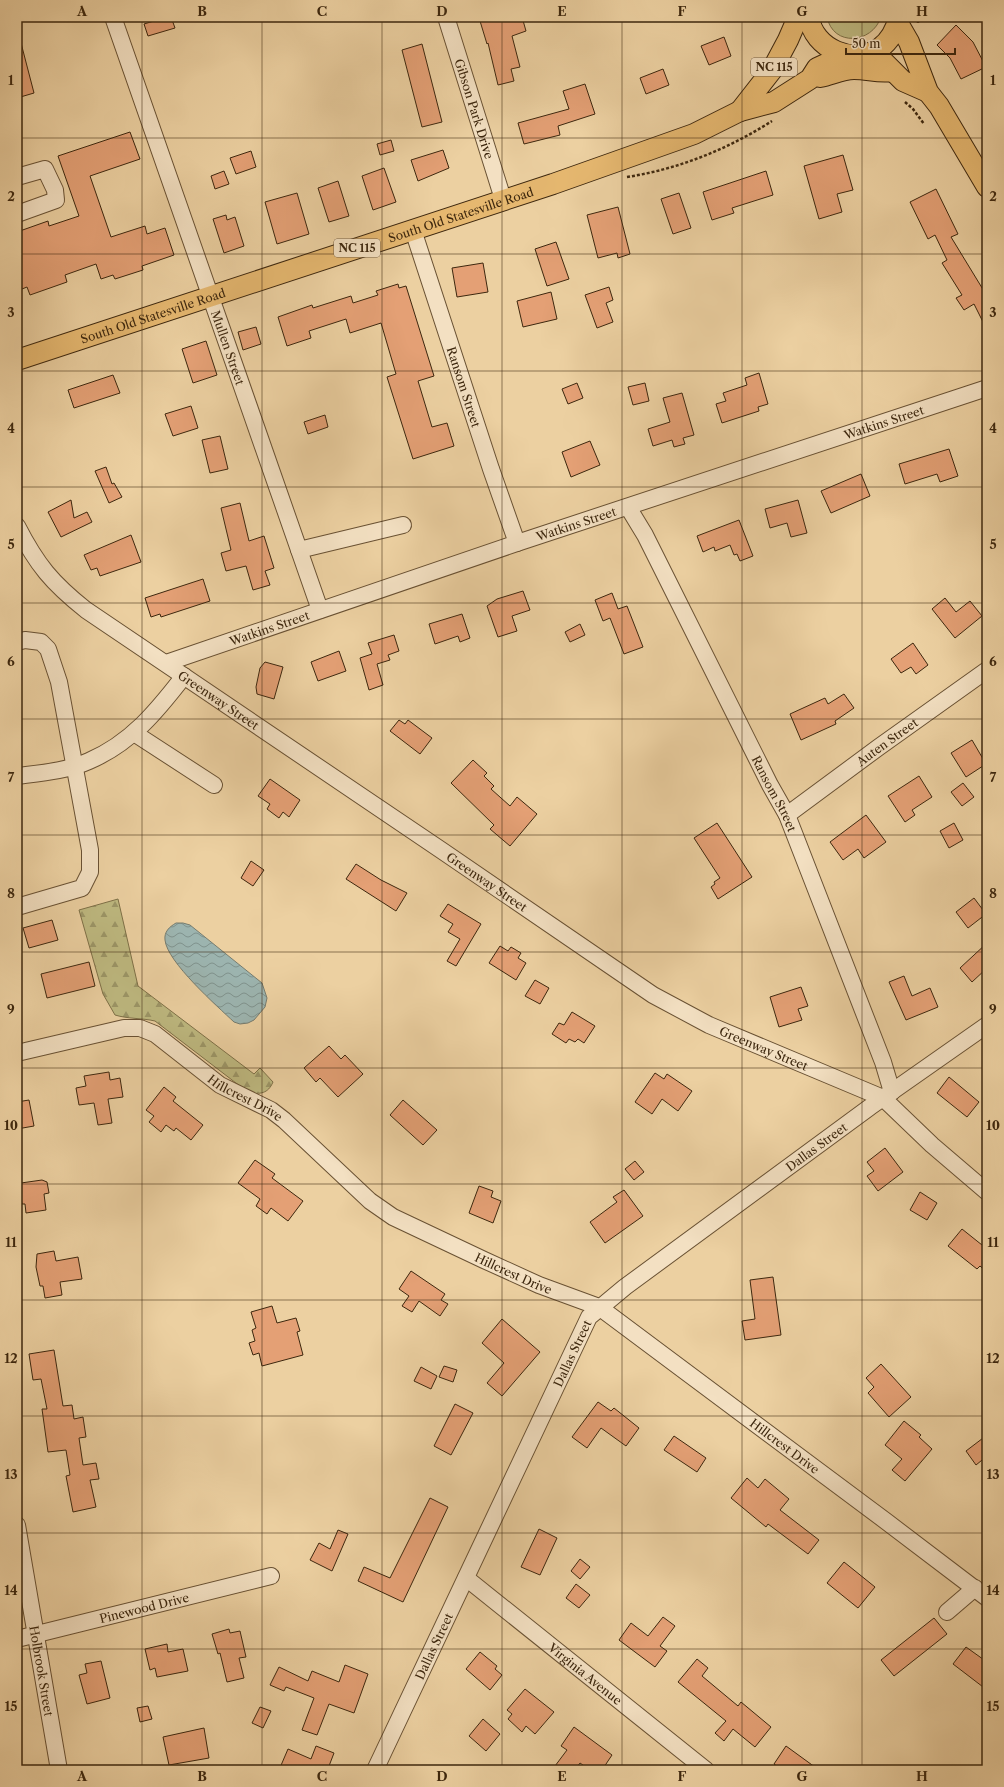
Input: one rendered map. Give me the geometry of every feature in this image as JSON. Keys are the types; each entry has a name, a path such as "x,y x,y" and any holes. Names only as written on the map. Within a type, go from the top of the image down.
{"main road":[{"name":"South Old Statesville Road","path":"740,111 772,70 798,17"},
{"path":"809,17 812,30 824,45 845,55"},
{"path":"898,20 909,42 928,92 939,106 987,187"},
{"name":"NC 115","path":"845,55 867,54 881,47 895,30 898,20"},
{"path":"867,54 885,62 892,71 904,80 928,92"},
{"name":"South Old Statesville Road","path":"17,360 413,230 694,134 715,125 740,111 774,102 810,79 817,68 845,55"},
{"path":"810,79 852,69 880,73 892,71"}],"street":[{"name":"Mullen Street","path":"114,17 320,610"},
{"name":"Gibson Park Drive","path":"446,17 503,199"},
{"path":"17,177 45,169 55,190 56,200 17,214"},
{"name":"Ransom Street","path":"413,230 491,469 517,543"},
{"name":"Watkins Street","path":"166,663 517,543 987,388"},
{"name":"Ransom Street","path":"628,507 645,534 770,785 787,814 883,1062 888,1095"},
{"path":"299,550 403,525"},
{"name":"Greenway Street","path":"17,526 22,545 66,594 86,610 653,995 709,1025 888,1095 932,1145 987,1192"},
{"path":"17,642 25,640 41,642 48,649 59,682 90,850 90,872 82,888 17,906"},
{"name":"Auten Street","path":"787,814 878,747 987,670"},
{"path":"17,776 75,766 88,762 107,752 134,733 154,715 184,676"},
{"path":"134,733 214,784"},
{"name":"Dallas Street","path":"375,1770 589,1317 599,1308 888,1095 987,1025"},
{"name":"Hillcrest Drive","path":"17,1053 124,1028 140,1028 155,1034 220,1085 271,1110 284,1120 370,1201 393,1217 498,1266 599,1308 981,1593"},
{"name":"Holbrook Street","path":"17,1525 59,1770"},
{"name":"Pinewood Drive","path":"17,1639 271,1576"},
{"name":"Virginia Avenue","path":"466,1578 706,1770"},
{"path":"947,1612 981,1593"}],"path":[{"path":"902,99 913,109 924,124"},
{"path":"626,178 669,168 709,154 740,140 774,120"}],"green space":[{"path":"827,17 881,17 870,33 862,37 853,38 844,37 837,33 831,27"},
{"path":"118,899 138,986 254,1074 260,1068 273,1082 269,1089 260,1093 249,1093 155,1021 115,1015 103,994 79,910"}],"water":[{"path":"176,923 190,925 262,983 267,998 265,1007 254,1020 248,1023 240,1024 234,1022 205,995 174,960 168,949 165,935 171,926"}],"building":[{"path":"171,17 175,28 148,36 144,24"},
{"path":"492,17 522,17 526,31 512,36 520,67 511,69 514,81 498,85 488,43 487,44 480,21"},
{"path":"956,25 973,42 986,67 961,79 950,58 937,45"},
{"path":"724,37 731,56 709,65 701,46"},
{"path":"21,43 34,93 17,98 17,44"},
{"path":"422,44 442,122 422,127 402,50"},
{"path":"663,69 669,85 646,94 640,78"},
{"path":"585,84 595,114 558,126 560,135 524,144 518,123 569,109 563,91"},
{"path":"130,132 140,159 90,176 111,237 145,226 147,234 165,228 174,255 142,266 143,270 115,279 113,275 101,279 96,264 65,275 67,282 30,295 27,287 17,291 17,232 48,221 49,226 79,216 58,156"},
{"path":"391,140 394,151 380,155 377,144"},
{"path":"443,150 449,168 418,181 411,160"},
{"path":"251,151 256,167 236,174 230,158"},
{"path":"843,155 853,190 837,194 842,212 819,219 804,166"},
{"path":"384,168 396,202 373,210 362,176"},
{"path":"224,171 229,184 215,189 211,176"},
{"path":"766,171 773,195 732,208 734,213 712,220 703,192"},
{"path":"338,181 349,216 329,222 318,188"},
{"path":"936,189 958,234 951,237 987,296 987,330 974,304 964,310 956,298 962,295 942,263 947,260 935,235 928,239 910,202"},
{"path":"297,193 309,234 277,244 265,202"},
{"path":"679,193 691,228 673,234 661,199"},
{"path":"618,207 630,254 618,258 617,253 598,258 587,215"},
{"path":"226,215 227,220 235,217 244,246 224,253 213,219"},
{"path":"556,242 569,279 547,286 535,249"},
{"path":"483,263 488,292 457,297 452,268"},
{"path":"398,284 399,288 406,286 434,376 418,381 432,427 447,423 454,446 413,459 387,377 396,374 381,323 350,333 346,319 309,331 311,338 287,346 278,317 312,305 313,308 351,296 353,303 378,295 376,291"},
{"path":"609,287 613,300 606,303 613,322 597,328 585,295"},
{"path":"551,292 557,319 523,327 517,301"},
{"path":"256,327 261,344 243,350 238,332"},
{"path":"206,341 217,375 193,383 182,349"},
{"path":"759,373 768,404 758,407 759,411 722,423 716,404 726,401 723,393 747,385 745,378"},
{"path":"113,375 120,393 74,408 68,390"},
{"path":"577,383 583,398 568,404 562,389"},
{"path":"645,383 649,401 633,405 628,387"},
{"path":"682,393 694,435 683,438 685,444 674,447 672,440 653,446 648,429 670,422 663,398"},
{"path":"191,406 198,428 173,436 165,414"},
{"path":"325,415 328,427 308,434 304,422"},
{"path":"220,436 228,469 210,473 202,440"},
{"path":"590,441 600,465 571,477 562,452"},
{"path":"949,449 958,476 940,482 937,474 905,484 899,464"},
{"path":"106,467 112,484 114,483 122,497 109,503 95,471"},
{"path":"861,474 870,496 831,513 821,491"},
{"path":"71,500 74,518 87,512 92,522 61,537 48,512"},
{"path":"798,500 807,533 791,537 787,523 770,528 765,509"},
{"path":"240,503 249,541 264,536 274,568 265,571 270,585 253,590 246,566 226,571 221,553 231,550 221,508"},
{"path":"739,520 753,556 740,561 737,554 734,555 730,545 715,551 714,547 703,552 697,536"},
{"path":"131,535 141,562 100,576 97,568 91,570 84,555"},
{"path":"203,579 210,601 161,617 160,614 151,617 145,598"},
{"path":"523,591 530,610 512,616 517,631 498,637 487,606 497,599"},
{"path":"612,593 618,609 627,606 643,647 624,654 610,618 603,621 595,600"},
{"path":"945,598 956,612 970,601 982,616 955,638 932,609"},
{"path":"462,614 470,638 460,642 458,636 435,644 429,624"},
{"path":"580,624 585,635 570,642 565,632"},
{"path":"394,635 399,651 388,655 390,660 377,664 383,685 369,690 360,658 372,654 368,643"},
{"path":"913,643 928,665 916,674 911,667 901,673 891,659"},
{"path":"339,651 346,671 318,681 311,662"},
{"path":"265,662 283,667 274,699 257,694 256,687 260,668"},
{"path":"844,694 854,708 835,721 836,724 801,740 790,714 825,698 828,704"},
{"path":"399,720 405,724 408,720 432,738 420,754 390,731"},
{"path":"972,740 986,764 966,777 951,753"},
{"path":"473,760 487,773 484,776 494,786 491,789 510,806 517,797 537,814 510,846 490,829 494,825 451,783"},
{"path":"919,776 932,797 912,810 915,815 905,822 888,796"},
{"path":"270,779 300,800 289,817 283,812 279,818 267,809 270,804 258,796"},
{"path":"963,783 974,797 962,806 951,792"},
{"path":"866,815 886,842 864,858 858,849 843,860 830,842"},
{"path":"717,823 752,877 718,899 711,887 715,884 714,882 720,878 694,838"},
{"path":"954,823 963,840 949,848 940,831"},
{"path":"251,861 264,870 253,886 241,878"},
{"path":"356,864 381,880 407,893 396,911 346,879"},
{"path":"974,898 986,914 968,928 956,912"},
{"path":"448,904 481,924 456,966 447,961 460,939 448,932 453,924 440,916"},
{"path":"52,920 58,940 29,948 23,928"},
{"path":"987,943 987,968 972,982 960,968"},
{"path":"500,946 508,951 511,947 521,953 518,958 526,963 516,980 489,963"},
{"path":"89,962 95,986 47,998 41,974"},
{"path":"904,976 912,996 930,988 938,1007 906,1020 889,982"},
{"path":"535,980 549,988 540,1004 525,996"},
{"path":"801,987 808,1006 798,1009 802,1020 779,1027 770,997"},
{"path":"572,1012 595,1026 584,1043 578,1039 575,1042 569,1039 566,1043 552,1034 559,1023 564,1025"},
{"path":"329,1046 341,1059 345,1055 363,1074 338,1097 320,1078 316,1082 304,1068"},
{"path":"109,1072 110,1080 120,1078 123,1097 108,1099 112,1123 98,1125 94,1103 79,1105 76,1088 86,1086 84,1076"},
{"path":"655,1073 664,1079 667,1074 692,1091 678,1111 662,1099 652,1114 635,1102"},
{"path":"949,1077 979,1102 967,1117 937,1093"},
{"path":"164,1087 176,1097 173,1101 203,1125 191,1140 176,1128 174,1131 166,1125 161,1132 149,1122 154,1116 146,1110"},
{"path":"29,1100 34,1126 17,1129 17,1102"},
{"path":"403,1100 437,1130 423,1145 390,1115"},
{"path":"885,1148 903,1172 878,1191 867,1176 874,1171 867,1162"},
{"path":"255,1160 275,1174 272,1178 303,1201 288,1221 271,1208 267,1214 256,1206 260,1199 238,1183"},
{"path":"635,1161 644,1172 634,1180 625,1169"},
{"path":"42,1180 47,1182 49,1193 44,1194 46,1210 26,1213 25,1204 22,1204 19,1188 21,1183"},
{"path":"479,1186 493,1191 491,1197 501,1201 493,1223 469,1213"},
{"path":"624,1190 643,1216 605,1243 590,1222 617,1202 613,1197"},
{"path":"920,1192 937,1203 927,1220 910,1210"},
{"path":"962,1229 987,1249 987,1272 980,1266 977,1269 948,1246"},
{"path":"54,1251 56,1261 78,1257 82,1279 60,1282 62,1295 45,1298 43,1286 40,1286 36,1267 37,1254"},
{"path":"411,1271 445,1294 441,1300 448,1304 440,1316 419,1301 412,1312 402,1306 409,1296 399,1289"},
{"path":"773,1277 781,1335 745,1340 742,1321 755,1319 750,1280"},
{"path":"272,1306 277,1323 296,1318 300,1331 297,1332 303,1355 262,1366 259,1353 253,1355 249,1343 255,1341 252,1330 256,1328 251,1312"},
{"path":"502,1319 540,1352 502,1396 487,1383 504,1363 482,1343"},
{"path":"54,1350 63,1406 72,1405 74,1419 83,1417 86,1437 79,1438 83,1465 96,1463 99,1479 90,1480 96,1507 73,1512 66,1476 70,1475 66,1450 48,1452 42,1409 47,1409 41,1379 33,1380 29,1354"},
{"path":"881,1364 911,1397 889,1417 868,1393 874,1387 866,1378"},
{"path":"444,1366 457,1370 453,1382 439,1377"},
{"path":"421,1367 437,1376 431,1389 414,1381"},
{"path":"598,1402 611,1411 614,1408 639,1428 626,1446 601,1428 587,1448 572,1437"},
{"path":"455,1404 473,1413 451,1455 434,1446"},
{"path":"904,1421 921,1435 919,1437 932,1449 905,1481 892,1470 902,1459 885,1445"},
{"path":"987,1435 987,1456 976,1465 966,1451"},
{"path":"674,1436 706,1458 697,1472 664,1450"},
{"path":"747,1478 758,1488 765,1479 789,1499 780,1510 819,1540 808,1554 768,1524 766,1527 731,1498"},
{"path":"430,1498 448,1507 403,1602 358,1581 364,1567 390,1578"},
{"path":"539,1529 557,1538 540,1575 521,1567"},
{"path":"338,1530 348,1534 332,1571 310,1560 319,1543 330,1549"},
{"path":"580,1559 590,1567 580,1579 571,1571"},
{"path":"844,1562 875,1587 858,1608 827,1583"},
{"path":"576,1584 590,1595 579,1608 566,1598"},
{"path":"663,1617 675,1626 660,1646 667,1651 655,1667 619,1640 631,1623 648,1636"},
{"path":"934,1618 947,1634 894,1676 881,1660"},
{"path":"229,1629 230,1633 240,1631 246,1657 239,1658 244,1678 227,1682 220,1653 218,1654 212,1634"},
{"path":"167,1644 168,1652 183,1649 188,1671 157,1677 155,1668 150,1670 145,1649"},
{"path":"966,1647 987,1662 987,1690 953,1664"},
{"path":"480,1652 497,1666 495,1669 502,1675 490,1690 466,1669"},
{"path":"697,1659 708,1668 702,1676 738,1706 741,1702 771,1727 755,1747 733,1729 724,1741 715,1733 726,1721 678,1682"},
{"path":"101,1661 110,1698 87,1704 79,1675 87,1673 85,1664"},
{"path":"345,1665 368,1674 354,1713 329,1704 317,1735 302,1730 314,1698 286,1687 284,1691 270,1685 279,1667 308,1681 312,1671 339,1682"},
{"path":"525,1689 554,1712 535,1734 526,1726 522,1732 508,1719 512,1714 507,1710"},
{"path":"148,1706 152,1719 140,1722 137,1708"},
{"path":"260,1707 271,1711 263,1728 252,1723"},
{"path":"483,1719 500,1734 486,1751 469,1736"},
{"path":"574,1727 612,1755 602,1770 590,1770 580,1763 575,1770 552,1770 567,1750 561,1746"},
{"path":"204,1728 209,1758 169,1765 163,1737"},
{"path":"316,1746 334,1753 329,1766 337,1770 279,1770 288,1749 311,1759"},
{"path":"786,1746 819,1770 782,1770 774,1764"}]}
